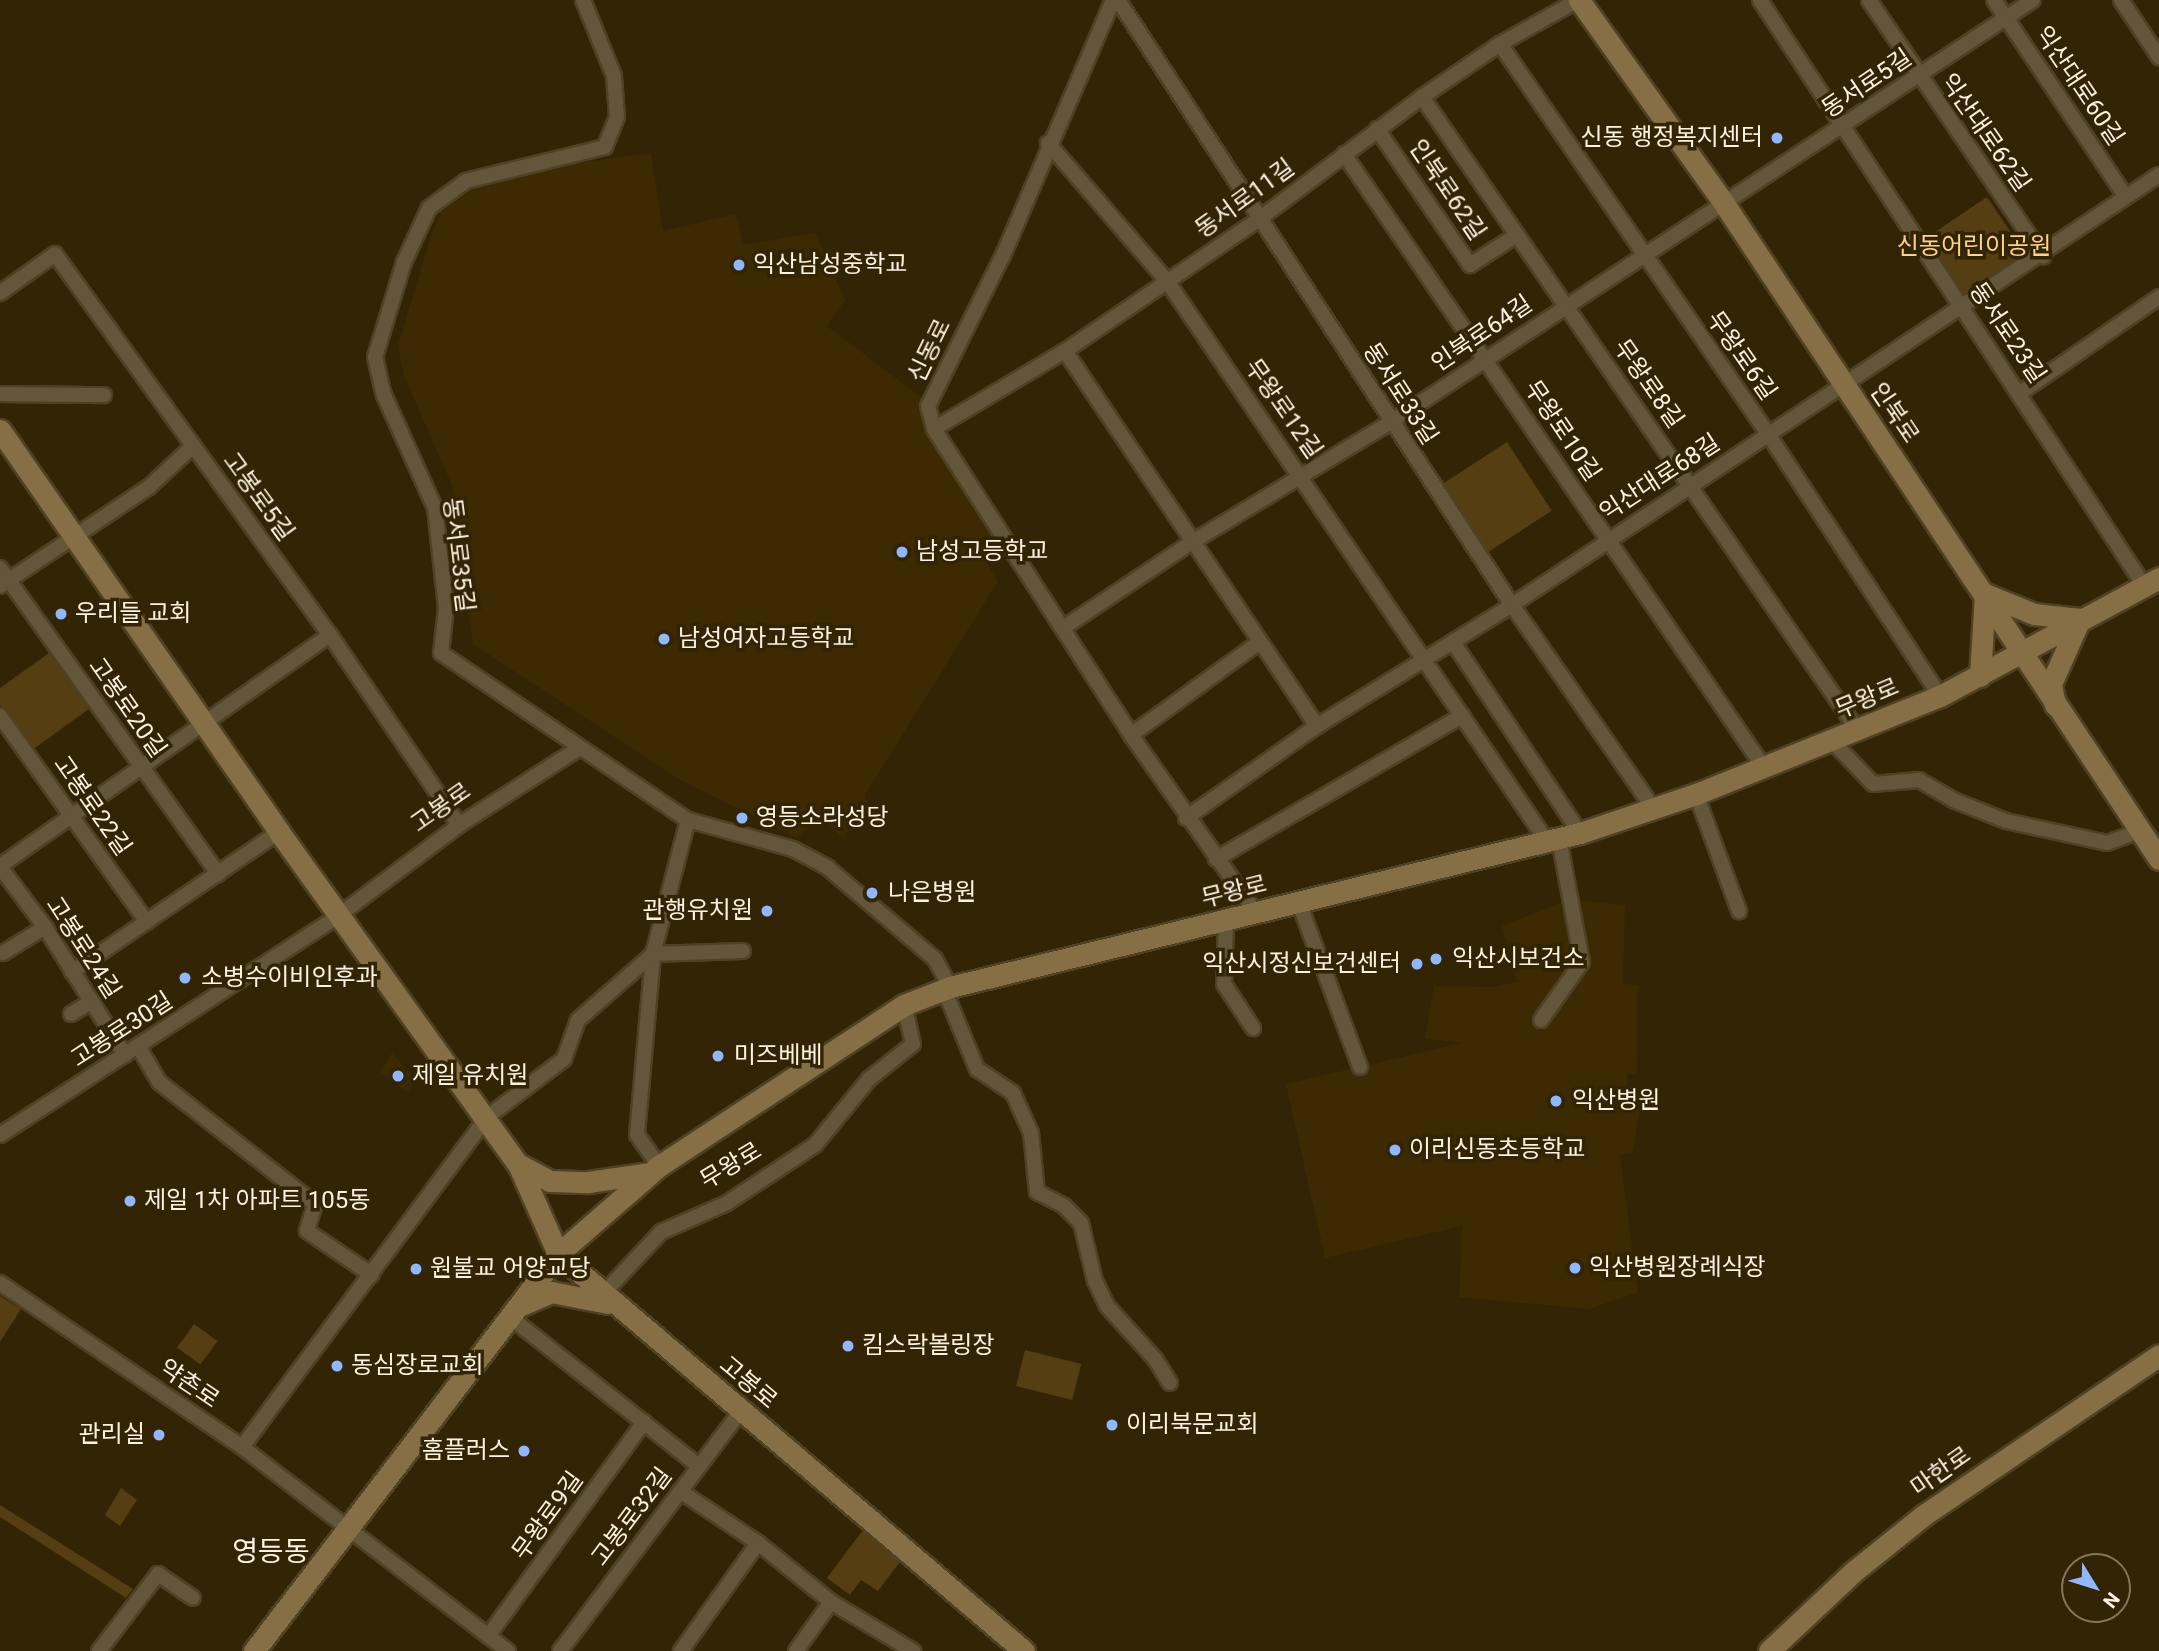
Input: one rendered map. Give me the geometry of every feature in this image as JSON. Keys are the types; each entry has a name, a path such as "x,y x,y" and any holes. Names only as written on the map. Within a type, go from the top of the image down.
{"street":[{"name":"동서로35길","path":"583,0 614,76 617,117 605,147 466,181 429,208 404,261 375,357 384,395 435,508 446,608 441,653 578,749 688,820 793,849 828,868 936,959 977,1069 1013,1093 1031,1133 1037,1192 1064,1206 1081,1223 1095,1281 1107,1306 1155,1359 1170,1383"},
{"name":"신동로","path":"934,429 928,406 1003,255 1048,143 1113,0"},
{"name":"동서로33길","path":"1118,0 1512,606 1653,808"},
{"name":"동서로11길","path":"934,429 1065,351 1259,219 1422,97 1500,44 1578,0"},
{"name":"인북로","path":"1578,0 1725,205 1985,594 2056,710 2159,859"},
{"name":"동서로23길","path":"1760,0 1963,309 2152,583"},
{"name":"익산대로62길","path":"1869,0 2043,256"},
{"name":"익산대로60길","path":"1994,0 2126,197"},
{"name":"동서로5길","path":"1725,205 2033,0"},
{"path":"2121,0 2159,57"},
{"name":"무왕로6길","path":"1500,44 1768,434 1940,696"},
{"name":"무왕로8길","path":"1422,97 1859,732"},
{"name":"인북로62길","path":"1377,129 1470,265 1517,234"},
{"name":"무왕로12길","path":"1048,143 1167,281 1462,716 1561,837"},
{"name":"무왕로10길","path":"1345,154 1765,769"},
{"name":"익산대로68길","path":"1186,818 1317,726 1512,606 1608,539 2043,256 2159,175"},
{"name":"인북로64길","path":"1063,628 1192,542 1391,422 1725,205"},
{"name":"고봉로5길","path":"0,293 55,254 330,635 459,825"},
{"path":"2020,393 2159,297"},
{"path":"1065,351 1258,643 1317,726"},
{"path":"0,394 104,395"},
{"path":"934,429 1186,818 1256,913"},
{"name":"고봉로","path":"0,430 338,916 518,1164 558,1254 608,1300 1024,1651"},
{"path":"3,578 149,487 192,446"},
{"name":"고봉로20길","path":"3,578 218,874"},
{"name":"무왕로","path":"254,1651 558,1254 655,1170 904,1005 947,988 1226,922 1561,837 1696,794 1859,732 1940,696 2022,655 2080,620 2152,583"},
{"path":"1980,677 1985,594 2034,614 2080,620 2051,684 2056,710"},
{"path":"0,867 142,767 202,721 330,635"},
{"path":"1453,642 1561,837 1582,962 1541,1020"},
{"path":"1131,735 1258,643"},
{"name":"고봉로22길","path":"0,716 147,922"},
{"path":"1216,859 1462,716"},
{"path":"1833,742 1873,784 1919,780 1953,800 2006,821 2107,843 2140,831"},
{"name":"고봉로","path":"338,916 459,825 578,749"},
{"path":"1696,794 1738,911"},
{"name":"무왕로","path":"655,1170 637,1135 653,954 688,820"},
{"path":"72,972 279,832"},
{"name":"고봉로24길","path":"0,867 45,927 125,1055"},
{"path":"1299,903 1360,1067"},
{"name":"고봉로30길","path":"0,1135 338,916"},
{"path":"1226,922 1224,984 1253,1028"},
{"path":"3,953 45,927"},
{"path":"242,1447 486,1118 564,1059 578,1020 653,954 743,951"},
{"path":"71,1014 90,1002"},
{"name":"무왕로","path":"608,1300 661,1232 727,1203 815,1145 869,1079 914,1044 904,1005"},
{"path":"142,1044 167,1078 167,1088 315,1204 307,1231 372,1275"},
{"path":"518,1164 550,1181 588,1182 655,1170"},
{"name":"약촌로","path":"0,1283 242,1447 348,1530"},
{"path":"608,1300 551,1292 514,1311 699,1466"},
{"name":"마한로","path":"1769,1651 1853,1572 1924,1515 2159,1355"},
{"name":"고봉로32길","path":"560,1651 741,1411"},
{"name":"무왕로9길","path":"488,1636 644,1422"},
{"path":"680,1491 758,1543 831,1602 908,1650"},
{"path":"348,1530 508,1651"},
{"path":"681,1651 758,1543"},
{"path":"99,1651 158,1574 193,1598"},
{"path":"796,1651 831,1602"}],"shaded area":[{"path":"651,153 663,231 735,214 744,245 815,233 845,300 827,326 925,400 997,534 977,549 998,581 865,795 870,811 842,837 818,816 797,838 677,778 473,644 452,485 404,376 398,345 432,233 441,212 494,175"},
{"name":"익산병원","path":"1569,899 1625,905 1623,984 1638,985 1637,1074 1627,1074 1627,1095 1641,1107 1632,1153 1620,1155 1638,1292 1589,1309 1459,1297 1462,1226 1325,1258 1286,1084 1462,1043 1425,1039 1434,986 1494,987 1517,982 1502,926"},
{"name":"제일 유치원","path":"392,1053 415,1079 408,1092 380,1072"}],"green space":[{"name":"신동어린이공원","path":"1987,197 2026,254 1962,297 1923,240"},
{"path":"1507,442 1552,511 1483,555 1438,487"},
{"path":"49,653 89,709 32,750 0,705 0,688"},
{"path":"0,1296 21,1309 0,1342"},
{"path":"194,1324 217,1341 200,1365 177,1347"},
{"path":"1025,1350 1081,1364 1072,1400 1016,1386"},
{"path":"121,1488 137,1500 120,1526 105,1515"},
{"path":"0,1505 133,1589 126,1598 0,1517"},
{"path":"863,1530 902,1559 878,1591 861,1580 850,1595 827,1578"}],"place":[{"name":"신동 행정복지센터","path":"1777,138"},
{"name":"익산남성중학교","path":"739,265"},
{"name":"남성고등학교","path":"902,552"},
{"name":"우리들 교회","path":"61,614"},
{"name":"남성여자고등학교","path":"664,639"},
{"name":"영등소라성당","path":"742,818"},
{"name":"나은병원","path":"872,893"},
{"name":"관행유치원","path":"767,911"},
{"name":"익산시보건소","path":"1436,959"},
{"name":"익산시정신보건센터","path":"1417,964"},
{"name":"소병수이비인후과","path":"185,978"},
{"name":"미즈베베","path":"718,1056"},
{"name":"제일 유치원","path":"398,1076"},
{"name":"익산병원","path":"1556,1101"},
{"name":"이리신동초등학교","path":"1395,1150"},
{"name":"제일 1차 아파트 105동","path":"130,1201"},
{"name":"익산병원장례식장","path":"1575,1268"},
{"name":"원불교 어양교당","path":"416,1269"},
{"name":"킴스락볼링장","path":"848,1346"},
{"name":"동심장로교회","path":"337,1366"},
{"name":"이리북문교회","path":"1112,1425"},
{"name":"관리실","path":"159,1435"},
{"name":"홈플러스","path":"524,1451"}],"district":[{"name":"영등동","path":"271,1552"}]}
